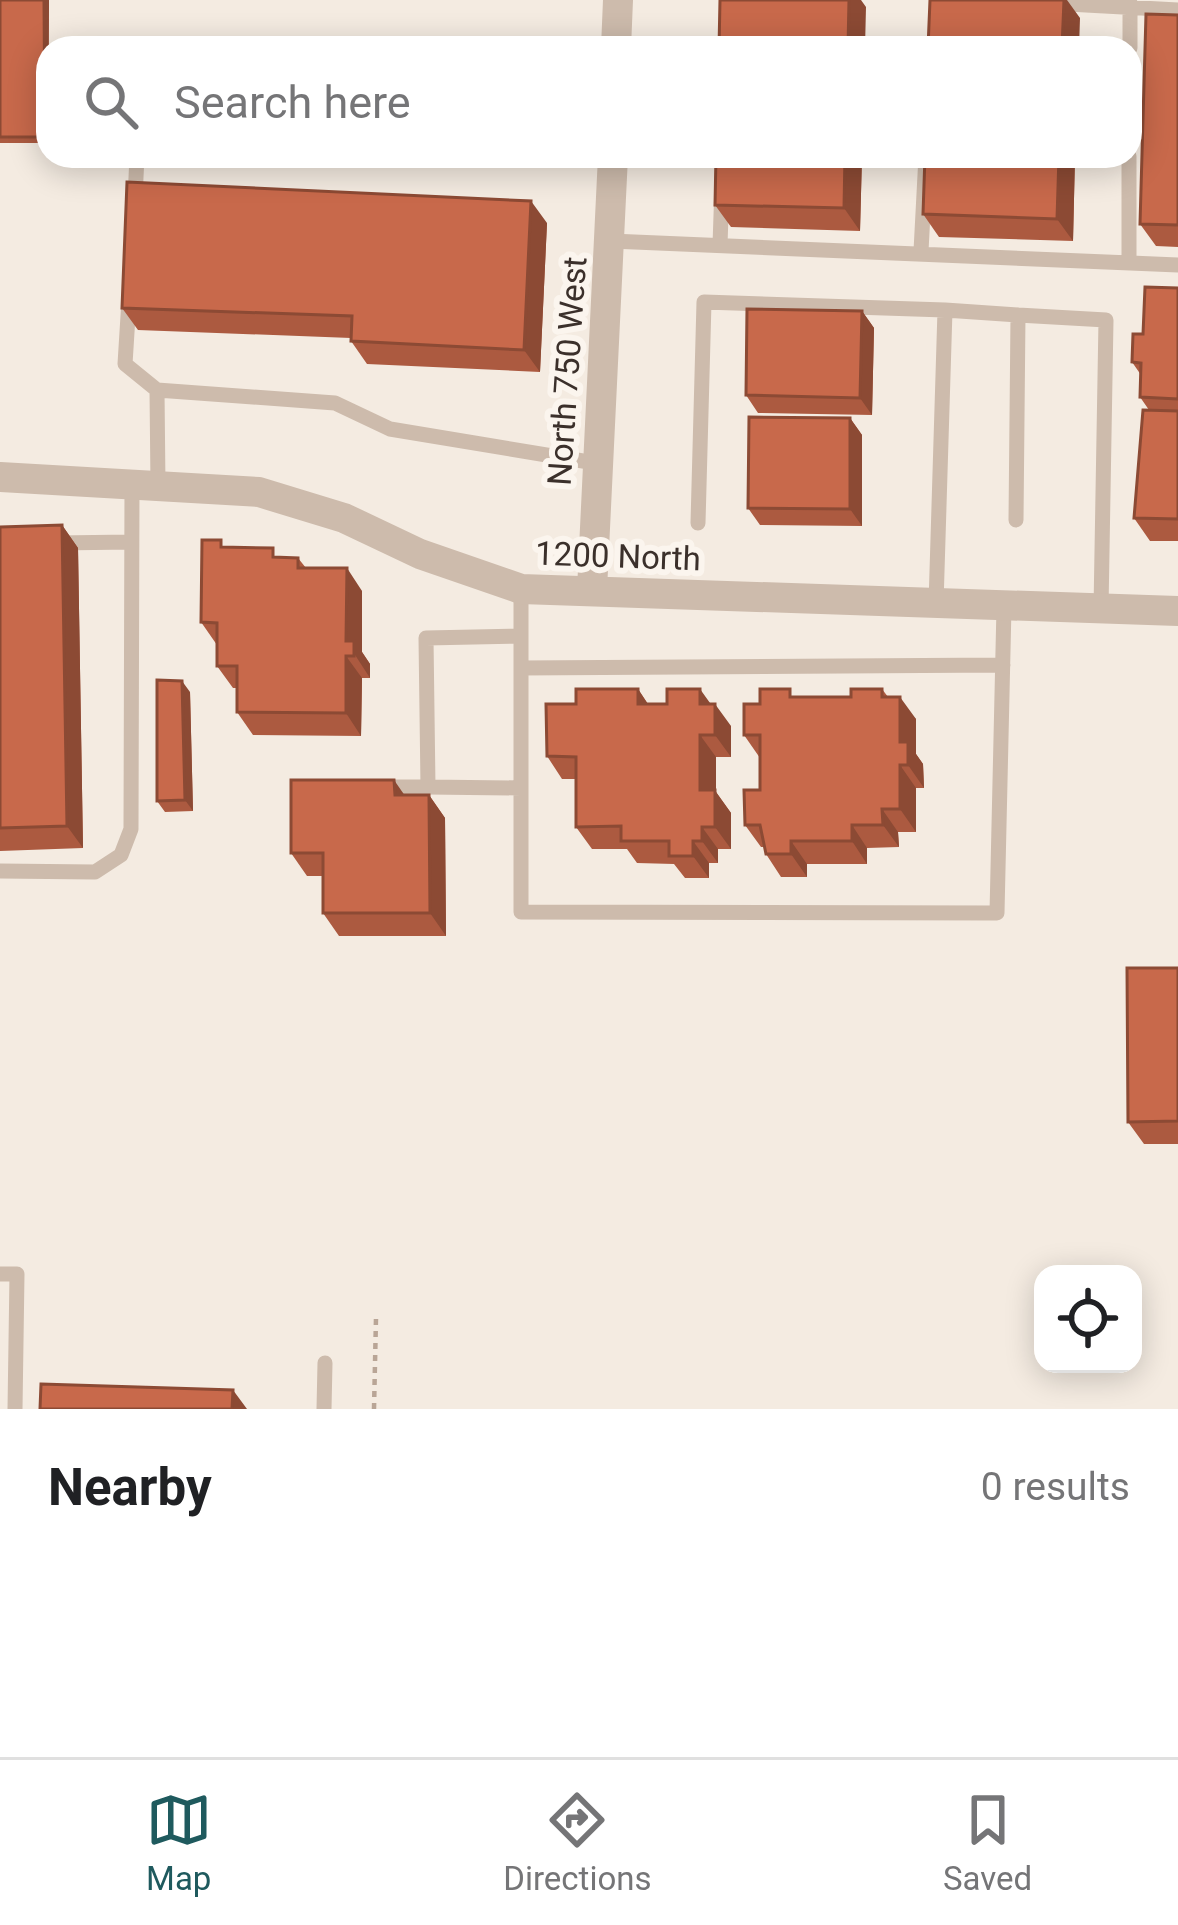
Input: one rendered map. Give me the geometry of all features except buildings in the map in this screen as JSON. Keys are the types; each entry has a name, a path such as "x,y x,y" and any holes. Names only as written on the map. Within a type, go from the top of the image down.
{"street":[{"path":"616,36 618,0"},
{"name":"North 750 West","path":"592,590 613,168"},
{"name":"1200 North","path":"0,477 260,492 344,518 420,554 521,589 1178,611"}],"lane":[{"path":"1038,3 1178,10"},
{"path":"1130,4 1130,36"},
{"path":"133,225 136,168"},
{"path":"719,245 722,168"},
{"path":"921,251 925,168"},
{"path":"1129,168 1129,263"},
{"path":"611,241 1178,265"},
{"path":"130,272 125,364 157,390 335,403 390,429 595,463"},
{"path":"698,523 704,302 1106,320 1101,609"},
{"path":"936,604 945,310"},
{"path":"1016,520 1018,315"},
{"path":"0,872 95,872 121,855 131,829 131,542 145,485 157,390"},
{"path":"44,543 131,542"},
{"path":"521,589 520,912 997,913 1004,607"},
{"path":"428,787 426,638 521,636"},
{"path":"521,668 1003,665"},
{"path":"360,787 520,788"},
{"path":"0,1274 17,1274 15,1409"},
{"path":"324,1409 325,1363"}],"path":[{"path":"374,1409 376,1318"}]}
